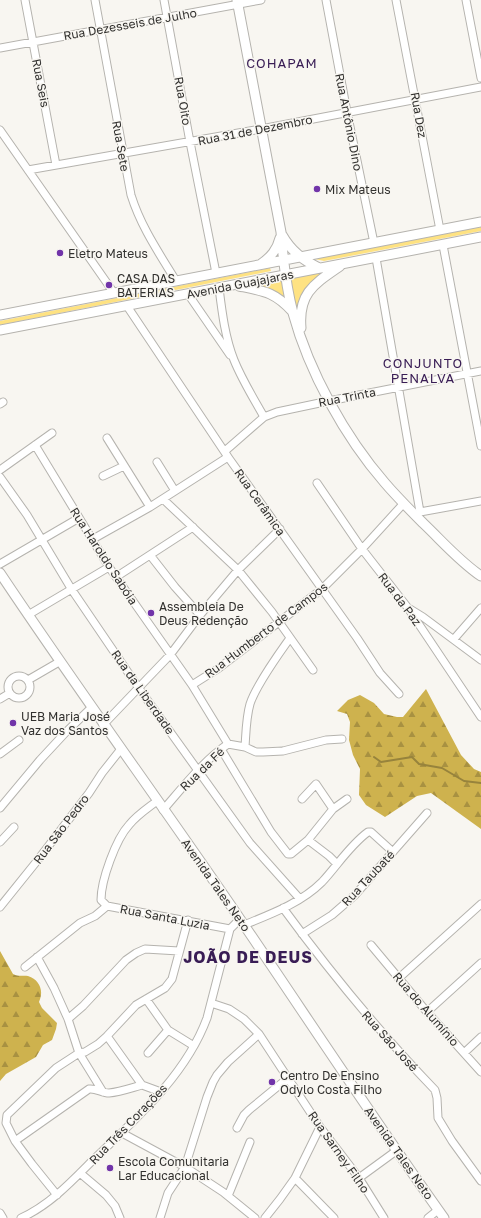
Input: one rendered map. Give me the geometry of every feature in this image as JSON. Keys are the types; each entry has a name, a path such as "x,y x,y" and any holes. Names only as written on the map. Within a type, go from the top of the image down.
{"main road":[{"path":"237,2 281,232 286,275 293,312 314,371 329,401 365,458 385,483 404,503 418,514 461,560 481,576"},
{"name":"Avenida Guajajaras","path":"0,315 481,222"},
{"path":"281,232 288,245 300,257 319,268"},
{"path":"260,265 270,257 277,248 281,232"},
{"name":"Avenida Guajajaras","path":"0,330 481,237"},
{"path":"304,345 300,317 306,295 316,284 343,264"},
{"path":"236,285 273,295 281,300 293,312"},
{"name":"Avenida Tales Neto","path":"0,573 59,662 242,922 396,1150 444,1218"}],"street":[{"name":"Rua Seis","path":"25,0 56,165"},
{"name":"Rua Sete","path":"95,0 122,154 136,213 144,229 176,281"},
{"name":"Rua Oito","path":"164,0 216,273"},
{"name":"Rua Dezesseis de Julho","path":"0,48 167,17 237,2 261,0"},
{"name":"Rua Antônio Dino","path":"326,0 374,243"},
{"name":"Rua Dez","path":"396,0 440,230"},
{"path":"466,0 481,78"},
{"name":"Rua 31 de Dezembro","path":"28,170 261,129 481,87"},
{"path":"0,130 114,293"},
{"path":"443,245 481,446"},
{"path":"376,258 418,514 481,501"},
{"path":"219,288 227,336 235,361"},
{"path":"188,294 235,361 264,417"},
{"name":"Rua Cerâmica","path":"127,306 227,454 380,673 399,694"},
{"name":"Rua Trinta","path":"93,539 163,499 227,454 264,417 277,412 481,371"},
{"path":"0,470 52,433"},
{"path":"108,438 150,507"},
{"name":"Rua Haroldo Sabóia","path":"35,446 109,567 192,685 228,744"},
{"path":"157,462 175,491"},
{"path":"103,476 124,466"},
{"name":"Rua da Liberdade","path":"0,476 27,515 72,590 138,687 250,843 300,899"},
{"name":"Rua da Paz","path":"317,483 362,549 408,608 481,717"},
{"path":"163,499 238,570 279,621 313,670"},
{"name":"Rua Humberto de Campos","path":"192,685 229,660 322,589 362,549 404,503"},
{"path":"0,564 80,518"},
{"path":"116,577 193,527"},
{"path":"103,725 170,655 200,615 238,570 280,529"},
{"path":"150,555 175,587 200,615"},
{"path":"28,615 109,567"},
{"path":"408,608 454,639 481,660"},
{"path":"454,639 481,608"},
{"path":"245,747 246,725 250,703 257,689 290,638"},
{"path":"28,680 59,662"},
{"path":"18,675 28,680 30,687 25,696 19,698 12,696 10,693 8,686 11,679 18,675"},
{"path":"0,699 10,693"},
{"path":"0,808 40,760 91,708"},
{"name":"Rua da Fé","path":"163,810 199,770 228,744 245,747 256,752 283,751 326,740 342,739"},
{"path":"0,754 19,740"},
{"path":"221,749 272,832 288,854 292,854 308,840 333,809 347,799"},
{"name":"Rua São Pedro","path":"0,907 37,862 89,793 102,773 121,750"},
{"path":"302,799 314,784 316,784 333,809"},
{"path":"107,906 102,900 104,882 111,859 123,834 135,818 157,801"},
{"name":"Rua Taubaté","path":"302,934 332,915 355,895 427,813"},
{"path":"0,842 14,827"},
{"path":"230,929 242,922 283,908 300,899 321,883 366,833 371,832 393,852"},
{"path":"308,840 337,864"},
{"path":"399,978 481,904"},
{"name":"Rua Santa Luzia","path":"25,968 80,923 95,916 107,906 230,929"},
{"name":"Rua São José","path":"283,908 373,1024 435,1090 438,1118 452,1141 481,1181"},
{"path":"57,1195 15,1141 6,1123 7,1115 56,1068 79,1053 91,1049 107,1036 136,1006 169,984 188,920"},
{"name":"Rua Três Corações","path":"21,1218 41,1207 57,1195 122,1133 161,1092 186,1059 203,1029 230,929"},
{"name":"Rua do Alumínio","path":"371,945 481,1072"},
{"path":"68,1019 83,1006 126,960 136,953 145,949 180,951"},
{"path":"37,957 54,988 68,1019 79,1053 103,1092"},
{"path":"428,1012 481,963"},
{"path":"146,999 168,1030 194,1046"},
{"name":"Rua Sarney Filho","path":"211,1003 234,1012 244,1019 259,1034 320,1127 359,1178 384,1218"},
{"path":"148,1053 168,1030"},
{"path":"160,1218 168,1192 185,1167 213,1082 228,1062 259,1034"},
{"path":"107,1036 142,1085 161,1092"},
{"path":"464,1053 481,1037"},
{"path":"237,1128 249,1110 288,1078"},
{"path":"15,1141 89,1089 93,1088 103,1092 116,1092 142,1085"},
{"path":"265,1218 295,1178 320,1127"},
{"path":"122,1133 185,1167 228,1196 255,1218"},
{"path":"228,1196 250,1142"},
{"path":"359,1178 396,1150"},
{"path":"80,1173 115,1206 120,1218"},
{"path":"295,1178 332,1217"},
{"path":"428,1218 438,1210"},
{"path":"0,1212 3,1218"}],"shaded area":[{"path":"481,227 481,231 324,261 315,259"},
{"path":"270,268 271,271 0,325 0,321"},
{"path":"321,273 320,276 305,289 300,297 297,308 289,278"},
{"path":"282,280 288,302 275,291 258,285"}],"green space":[{"path":"426,689 461,755 474,769 481,772 481,829 431,793 417,796 385,817 366,805 359,795 360,769 353,755 349,740 350,722 347,714 337,711 348,700 360,695 374,703 384,714 403,717"},
{"path":"0,951 13,974 28,976 38,983 41,990 39,1002 42,1008 57,1023 52,1040 43,1045 36,1057 6,1074 0,1081"}],"waterway":[{"path":"374,757 381,762 412,757 419,764 442,768 464,781 481,783"}],"place":[{"name":"Mix Mateus","path":"317,189"},
{"name":"Eletro Mateus","path":"60,253"},
{"name":"CASA DAS BATERIAS","path":"109,285"},
{"name":"Assembleia De Deus Redenção","path":"151,613"},
{"name":"UEB Maria José Vaz dos Santos","path":"13,723"},
{"name":"Centro De Ensino Odylo Costa Filho","path":"272,1082"},
{"name":"Escola Comunitaria Lar Educacional","path":"110,1168"}],"district":[{"name":"COHAPAM","path":"282,63"},
{"name":"CONJUNTO PENALVA","path":"423,370"},
{"name":"JOÃO DE DEUS","path":"248,957"}]}
